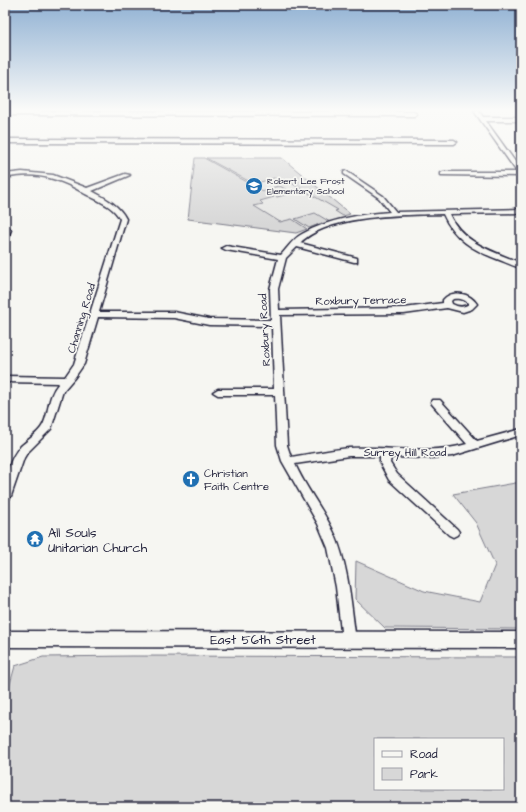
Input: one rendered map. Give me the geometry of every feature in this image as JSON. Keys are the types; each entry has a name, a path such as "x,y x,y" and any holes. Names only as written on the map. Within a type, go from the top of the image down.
{"main road":[{"name":"East 56th Street","path":"5,638 521,640"}],"street":[{"path":"503,149 521,174"},
{"path":"346,173 379,196 394,213"},
{"name":"Channing Road","path":"5,496 19,458 44,431 58,391 79,364 123,219 117,209 60,179 40,174 8,175"},
{"path":"443,174 521,174"},
{"path":"85,191 127,175"},
{"name":"Roxbury Road","path":"349,640 341,578 336,554 321,519 287,461 282,445 275,323 275,273 282,257 294,244 316,230 342,221 394,213 521,211"},
{"path":"445,212 453,228 468,241 521,266"},
{"path":"5,227 7,230 5,235"},
{"path":"294,244 354,260"},
{"path":"226,248 282,257"},
{"name":"Roxbury Terrace","path":"275,311 404,311 448,305"},
{"path":"94,314 174,315 213,323 275,323"},
{"path":"5,379 68,380"},
{"path":"218,392 279,392"},
{"path":"436,402 475,446"},
{"name":"Surrey Hill Road","path":"287,461 341,453 386,452 430,454 452,452 521,432"},
{"path":"386,452 386,463 393,477 453,532"}],"shaded area":[{"name":"Robert Lee Frost Elementary School","path":"195,158 282,158 351,215 298,234 188,219"}],"green space":[{"path":"195,158 204,158 274,197 260,201 263,204 254,206 280,222 292,219 307,229 296,233 188,219"},
{"path":"206,158 282,158 350,214 343,216 335,211 338,210 291,183 285,185 274,178 254,184"},
{"path":"278,186 292,193 277,197 264,190"},
{"path":"315,213 330,222 312,229 310,228 322,223 309,228 295,219"},
{"path":"521,482 521,629 385,628 355,599 356,561 424,591 480,602 495,565 476,523 453,494"},
{"path":"43,657 521,657 521,807 5,807 5,702 15,666"}],"place":[{"name":"Robert Lee Frost Elementary School","path":"254,186"},
{"name":"Christian Faith Centre","path":"191,479"},
{"name":"All Souls Unitarian Church","path":"35,539"}]}
